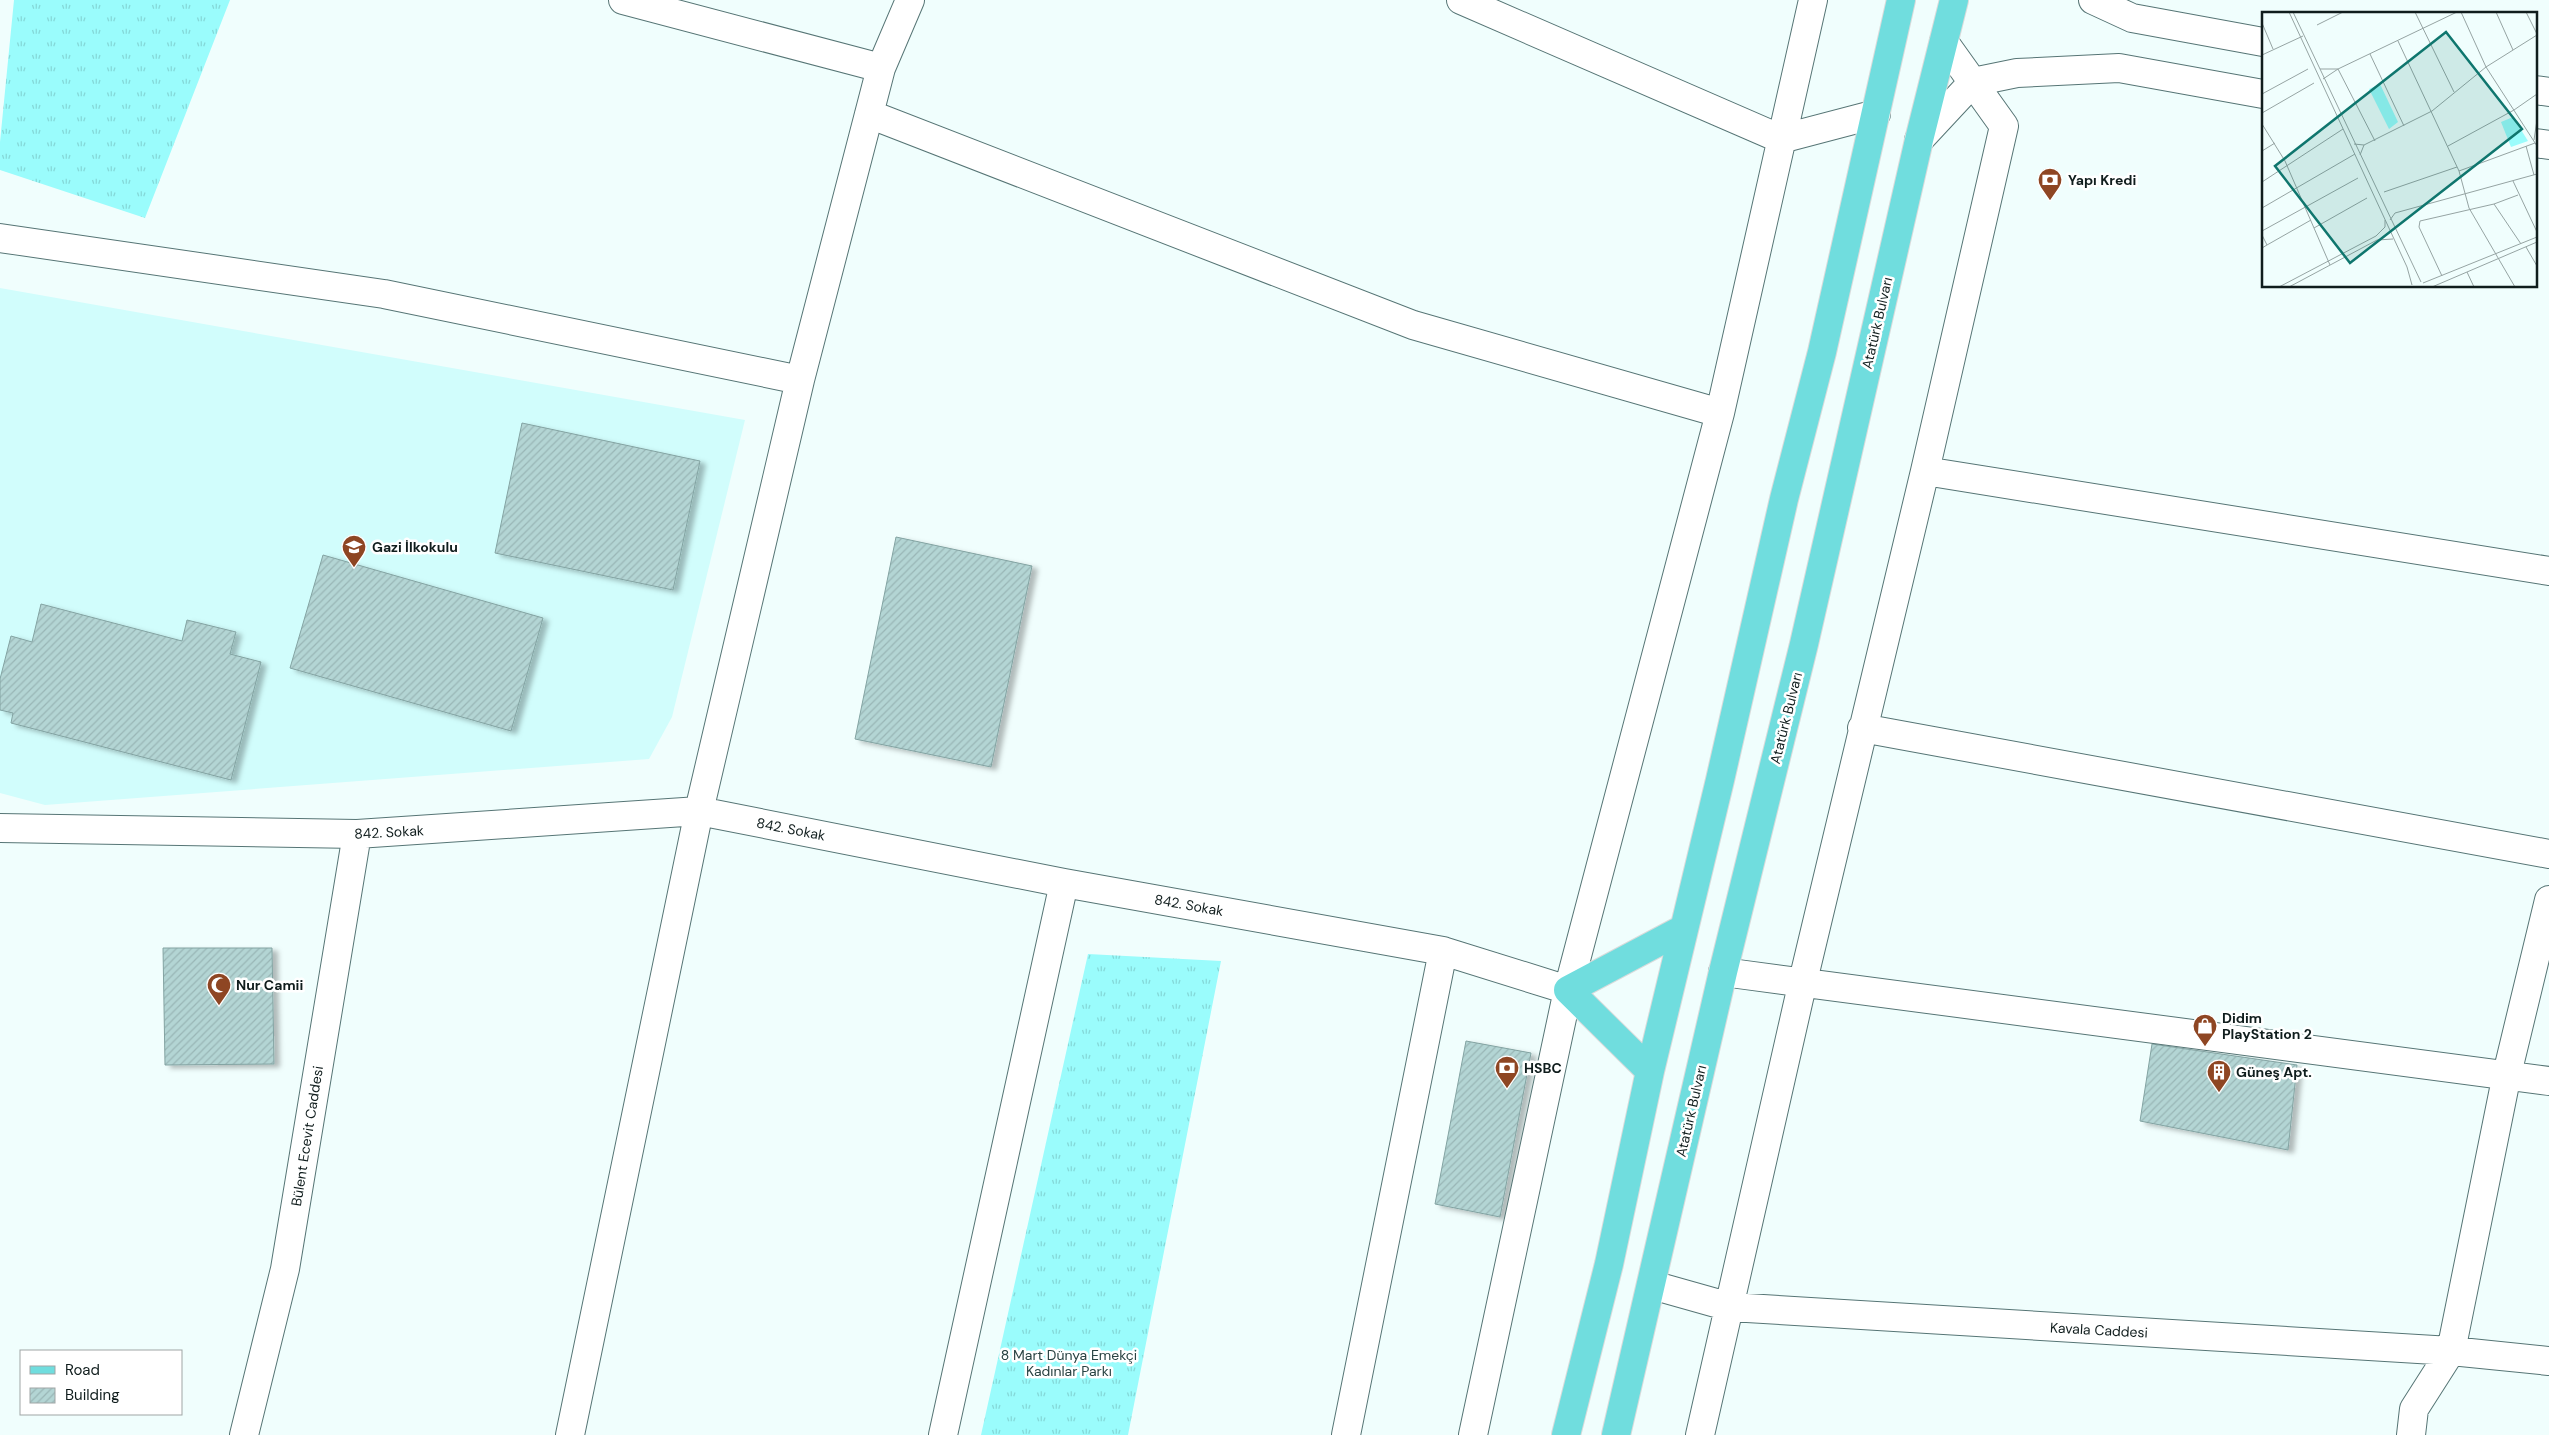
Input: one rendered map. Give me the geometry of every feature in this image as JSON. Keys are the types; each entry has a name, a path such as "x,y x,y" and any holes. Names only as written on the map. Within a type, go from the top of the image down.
{"main road":[{"path":"1566,1435 1609,1264 1650,1071 1720,780 1780,518 1822,352 1901,0"},
{"name":"Atatürk Bulvarı","path":"1616,1435 1723,972 1804,644 1919,140 1954,0"},
{"path":"1650,1071 1568,990 1684,929"}],"street":[{"path":"623,0 881,68"},
{"path":"570,1435 699,811 800,380 881,68 910,0"},
{"path":"1460,0 1781,139 1876,114"},
{"path":"1473,1435 1568,990 1720,413 1813,0"},
{"path":"2093,0 2132,18 2262,42"},
{"path":"1700,1435 1803,981 1925,471 2004,126 1944,42"},
{"path":"1919,140 1972,82 2017,72 2119,68 2262,94"},
{"path":"2536,90 2549,92"},
{"path":"869,114 1413,325 1720,413"},
{"path":"2536,143 2549,145"},
{"path":"0,238 384,294 800,380"},
{"path":"1925,471 2549,571"},
{"path":"1862,728 2549,854"},
{"name":"842. Sokak","path":"0,828 357,834 699,811 1064,882 1442,951 1568,990"},
{"name":"Bülent Ecevit Caddesi","path":"244,1435 284,1269 357,834"},
{"path":"943,1435 1064,882"},
{"path":"2411,1435 2414,1410 2451,1351 2508,1074 2549,900"},
{"path":"1346,1435 1442,951"},
{"path":"1723,972 2508,1074 2549,1081"},
{"name":"Kavala Caddesi","path":"1652,1285 1730,1307 2451,1351 2549,1361"}],"shaded area":[{"name":"Gazi İlkokulu","path":"0,288 745,420 672,717 649,759 45,805 0,793"}],"green space":[{"path":"14,0 230,0 145,218 0,170 0,142"},
{"name":"8 Mart Dünya Emekçi Kadınlar Parkı","path":"1088,954 1221,961 1128,1435 981,1435"}],"building":[{"path":"522,423 700,461 673,590 495,553"},
{"path":"896,537 1032,566 991,767 855,739"},
{"path":"323,555 543,618 511,731 290,668"},
{"path":"41,604 182,641 187,620 236,632 230,654 261,662 231,780 11,723 13,713 0,710 0,679 11,636 32,642"},
{"name":"Nur Camii","path":"163,948 272,948 274,1064 165,1065"},
{"path":"1466,1041 1531,1053 1500,1217 1435,1204"},
{"name":"Güneş Apt.","path":"2152,1044 2297,1065 2288,1150 2140,1121"}],"place":[{"name":"Yapı Kredi","path":"2050,201"},
{"name":"Gazi İlkokulu","path":"354,568"},
{"name":"Nur Camii","path":"219,1006"},
{"name":"Didim PlayStation 2","path":"2205,1047"},
{"name":"HSBC","path":"1507,1089"},
{"name":"Güneş Apt.","path":"2219,1093"}]}
